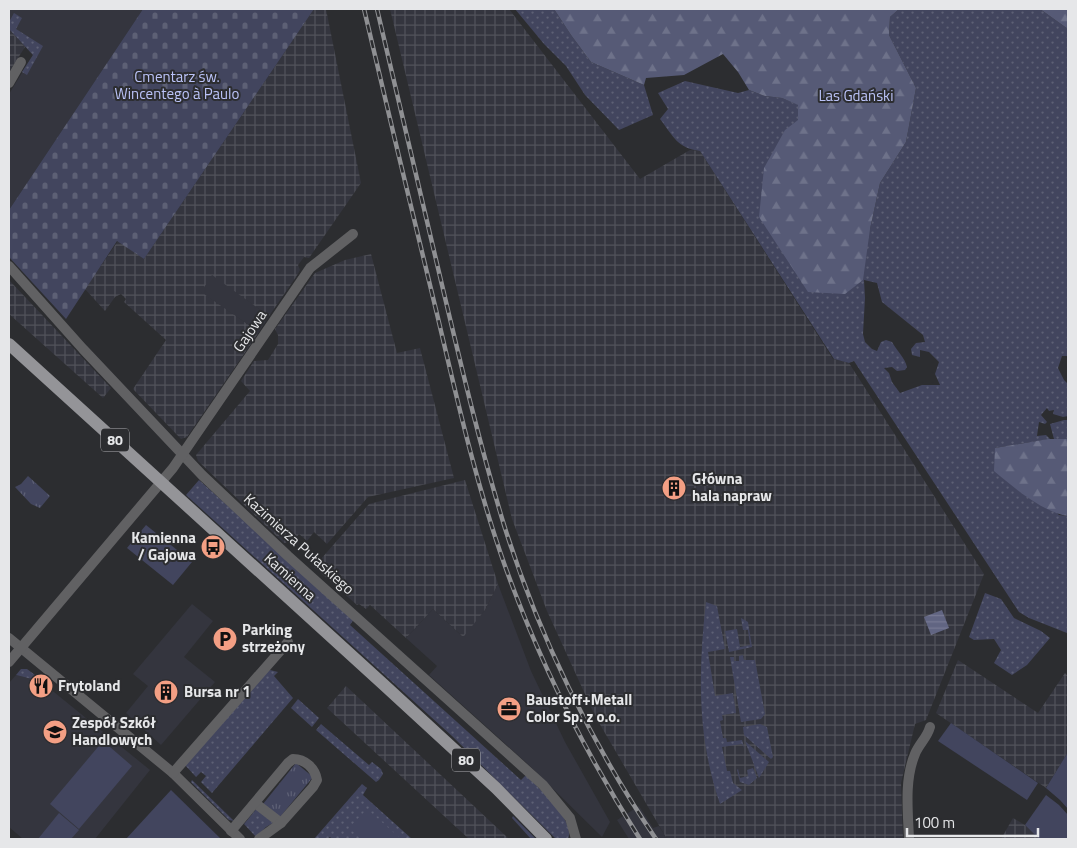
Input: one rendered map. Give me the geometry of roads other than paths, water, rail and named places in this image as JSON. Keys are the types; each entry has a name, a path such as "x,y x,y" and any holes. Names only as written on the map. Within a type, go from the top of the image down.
{"main road":[{"name":"Kamienna","path":"9,344 496,788 546,839"}],"street":[{"path":"9,82 21,62"},
{"name":"Gajowa","path":"162,482 183,456 310,268 353,234"},
{"name":"Kazimierza Pułaskiego","path":"9,266 183,456 288,556 543,785 570,818 575,838"},
{"path":"9,662 162,482"},
{"path":"9,638 173,773 240,839"},
{"path":"173,773 288,642"},
{"path":"909,839 908,784 915,754 928,734 930,727"},
{"path":"231,831 293,759 300,759 316,772 317,780 281,823 259,839"},
{"path":"255,803 281,823"}],"railway":[{"path":"364,9 476,473 505,566 548,672 601,774 640,839"},
{"path":"377,9 471,405 504,525 533,607 569,688 610,766 656,839"}],"place":[{"name":"Główna hala napraw","path":"674,488"},
{"name":"Kamienna / Gajowa","path":"213,547"},
{"name":"Parking strzeżony","path":"225,639"},
{"name":"Frytoland","path":"41,686"},
{"name":"Bursa nr 1","path":"166,692"},
{"name":"Baustoff+Metall Color Sp. z o.o.","path":"509,709"},
{"name":"Zespół Szkół Handlowych","path":"55,732"}],"park label":[{"name":"Cmentarz św. Wincentego à Paulo","path":"177,86"},
{"name":"Las Gdański","path":"856,96"}]}
